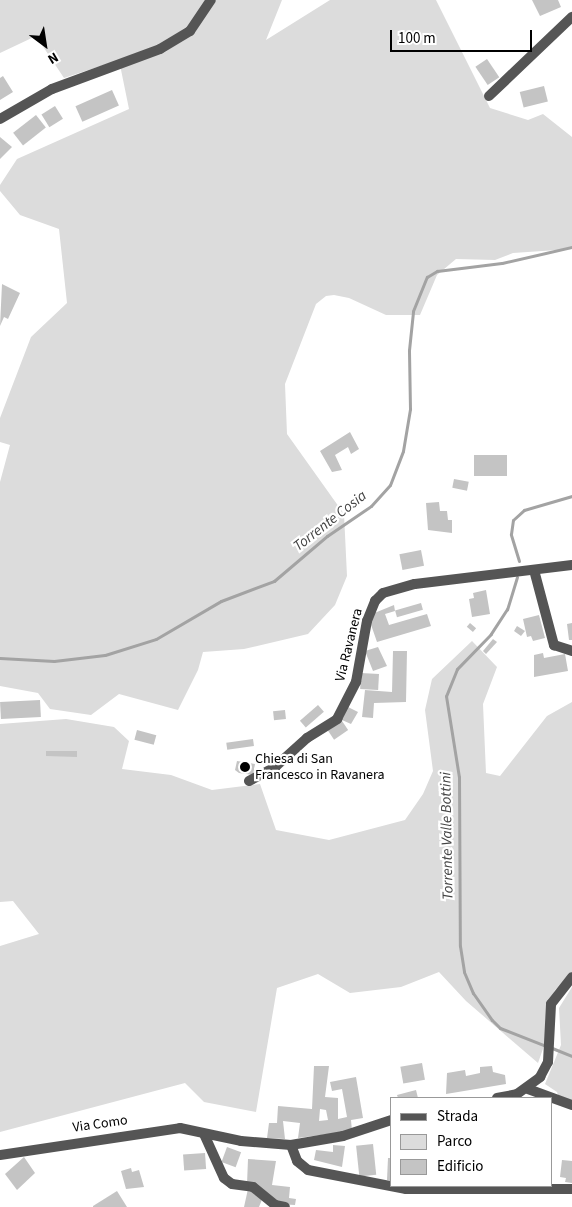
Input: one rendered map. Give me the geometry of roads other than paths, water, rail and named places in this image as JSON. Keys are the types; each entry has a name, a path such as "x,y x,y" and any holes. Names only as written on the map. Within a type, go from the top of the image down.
{"street":[{"path":"0,119 39,95 142,57 180,38 201,19 211,0"},
{"path":"489,96 572,17"},
{"name":"Via Ravanera","path":"249,781 275,767 307,738 337,719 356,682 366,621 375,601 383,593 415,584 572,565"},
{"path":"530,571 554,646 572,651"},
{"path":"500,1097 528,1089 540,1077 548,1062 552,1004 557,993 572,977"},
{"path":"528,1089 550,1097"},
{"path":"552,1098 572,1105"},
{"name":"Via Como","path":"0,1155 161,1129 180,1128 241,1141 291,1145 343,1136 390,1120"},
{"path":"204,1134 224,1178 232,1184 253,1187 275,1205 285,1207"},
{"path":"291,1145 297,1161 308,1170 390,1187"},
{"path":"391,1187 406,1190 572,1189"}],"waterway":[{"name":"Torrente Cosia","path":"0,658 54,661 105,655 156,639 221,601 274,581 327,536 371,506 390,485 403,451 410,409 409,350 413,311 427,277 437,271 502,263 572,247"},
{"name":"Torrente Valle Bottini","path":"519,561 511,534 513,520 524,510 572,496"},
{"name":"Torrente Valle Bottini","path":"517,577 507,609 491,634 457,669 446,696 459,777 460,946 464,972 473,993 492,1020 500,1028 546,1046"},
{"name":"Torrente Valle Bottini","path":"552,1048 572,1056"}],"place":[{"name":"Chiesa di San Francesco in Ravanera","path":"245,767"}]}
